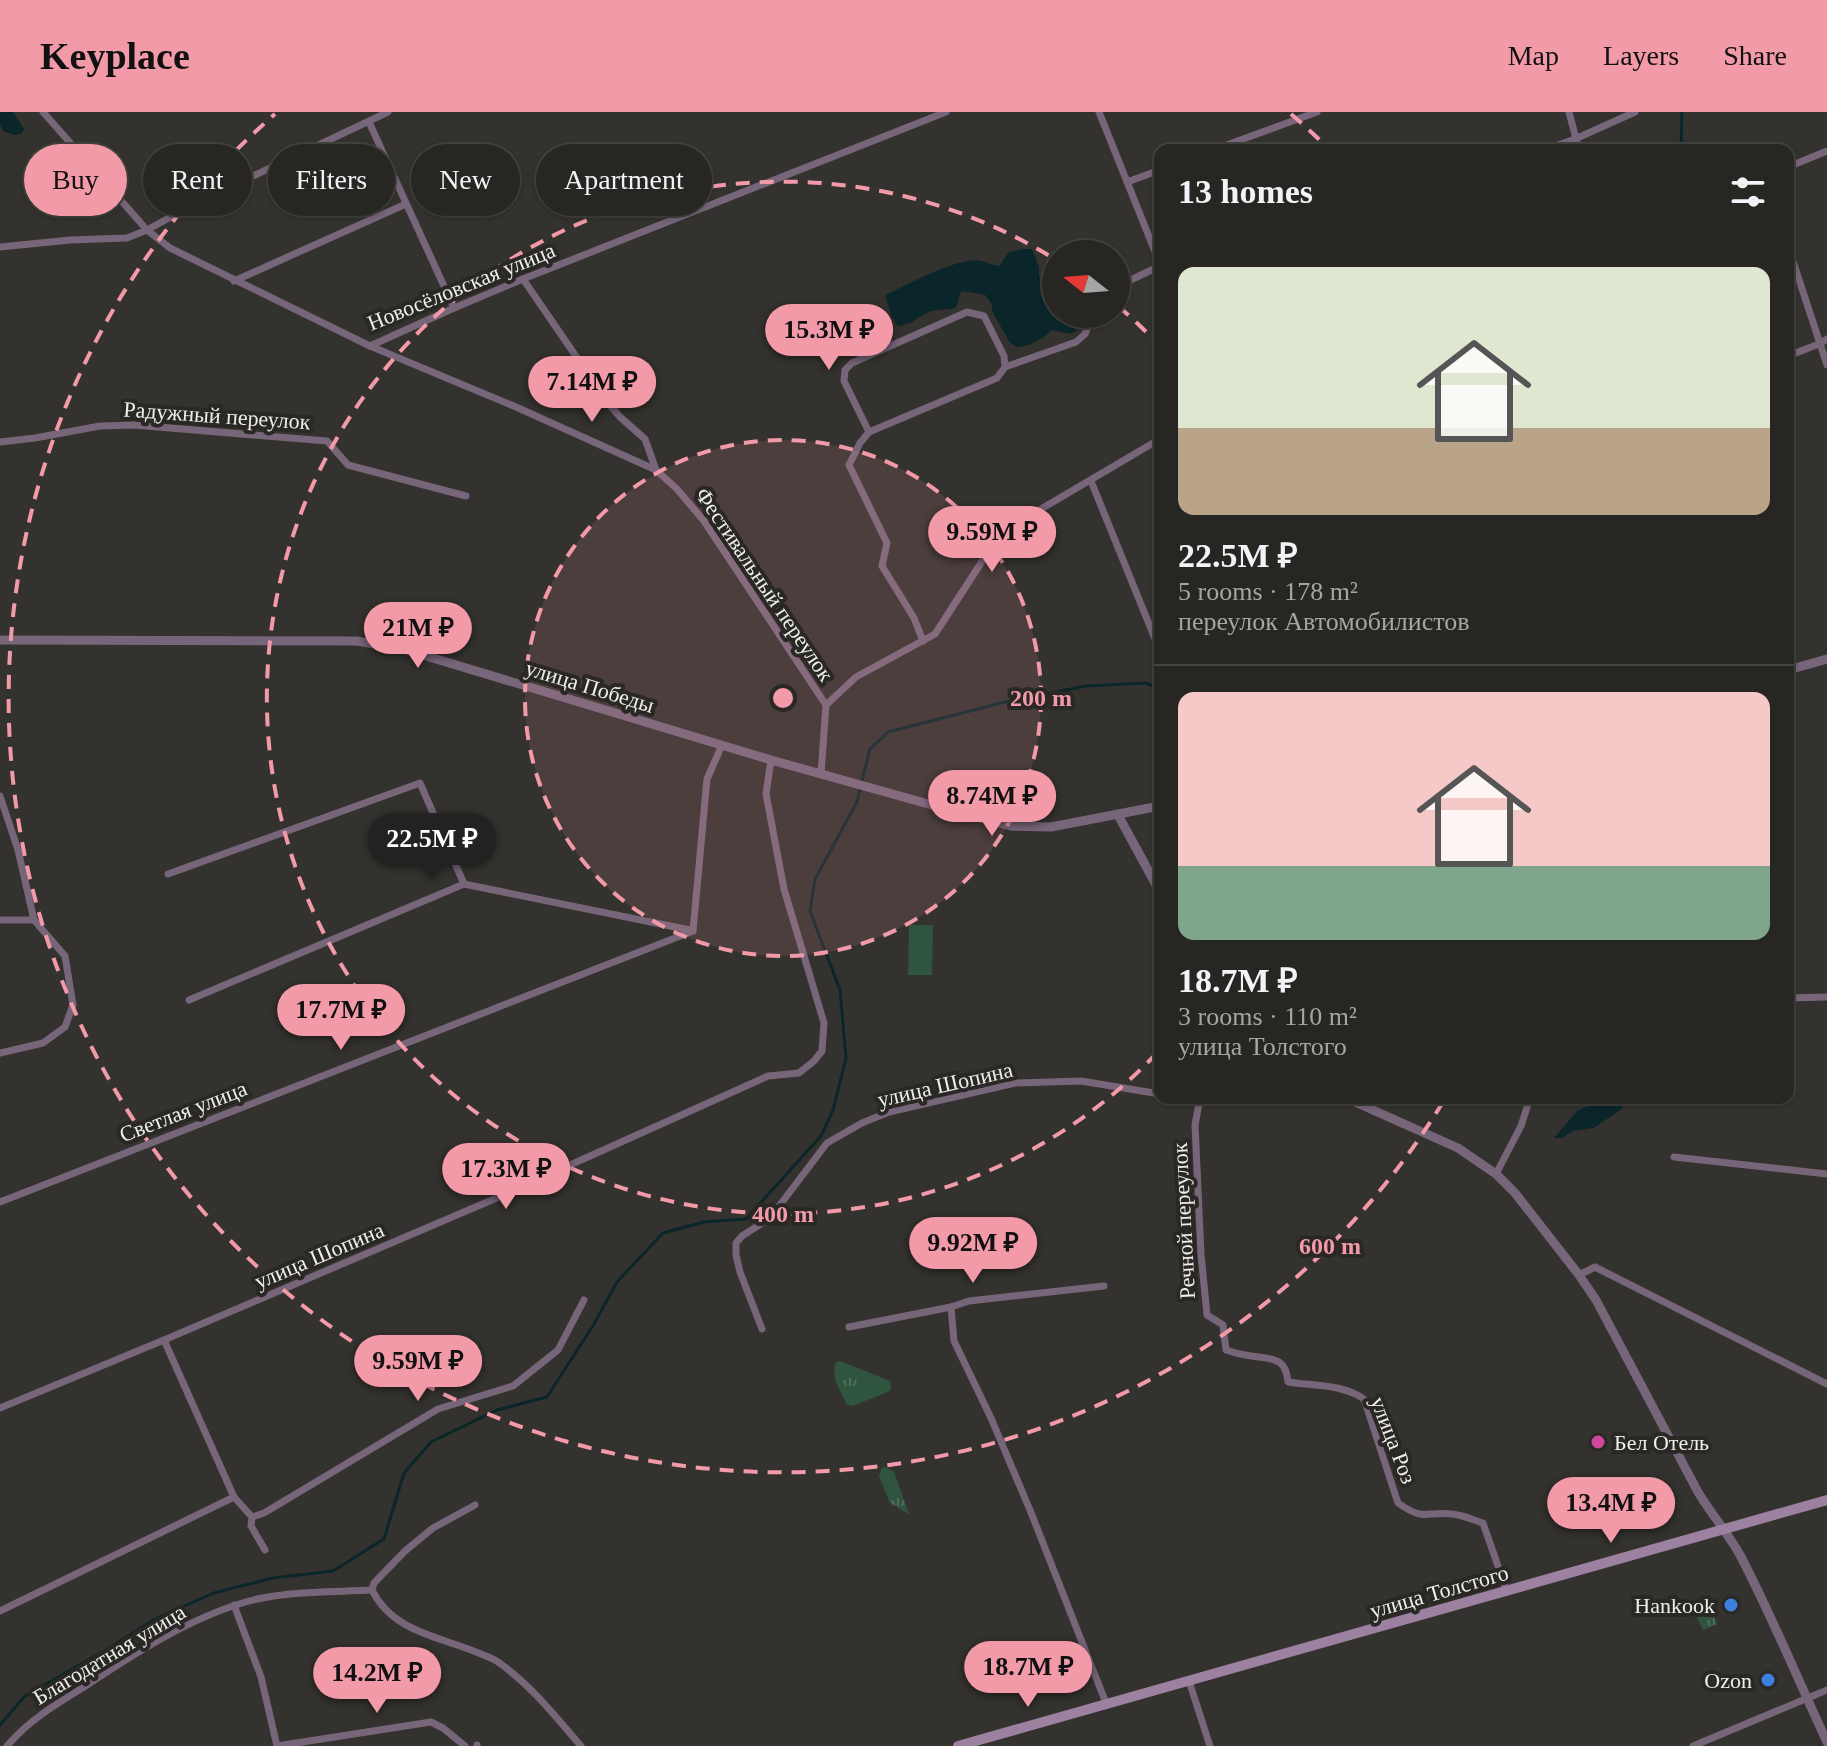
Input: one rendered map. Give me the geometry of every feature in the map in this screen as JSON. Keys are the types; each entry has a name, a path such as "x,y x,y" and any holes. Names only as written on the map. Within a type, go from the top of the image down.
{"main road":[{"name":"улица Толстого","path":"958,1746 1827,1500"}],"street":[{"name":"Новосёловская улица","path":"43,112 147,230 170,248 370,346 523,279 946,112"},
{"path":"0,247 127,238 388,112"},
{"path":"1099,112 1154,250"},
{"path":"1229,144 1317,112"},
{"path":"1569,112 1577,144"},
{"path":"1561,144 1635,112"},
{"path":"369,122 454,308"},
{"path":"1794,165 1827,151"},
{"path":"1127,182 1154,172"},
{"path":"234,281 406,204"},
{"path":"1794,262 1823,342 1827,365"},
{"path":"1130,280 1154,268"},
{"name":"Фестивальный переулок","path":"523,279 608,403 645,439 656,470"},
{"path":"869,432 844,381 845,370 852,363 967,312 984,316 1004,356 1005,367"},
{"path":"923,641 914,618 882,566 887,543 849,465 860,443 869,432 997,378 1005,367 1076,342 1088,328"},
{"path":"1794,354 1823,342"},
{"name":"Фестивальный переулок","path":"370,346 656,470 677,489 704,521 826,705 821,774"},
{"name":"Радужный переулок","path":"0,442 100,426 134,425 327,441 348,465 466,496"},
{"path":"826,705 856,677 935,634 994,543 1024,519 1154,443"},
{"path":"1091,481 1154,638"},
{"path":"1149,627 1154,624"},
{"name":"улица Победы","path":"0,640 357,641 403,649 771,760 1011,826 1051,827 1154,807"},
{"path":"1794,668 1827,659"},
{"path":"189,1000 464,884 693,931 707,779 722,745"},
{"name":"улица Шопина","path":"0,1408 492,1200 768,1076 799,1073 814,1061 822,1051 824,1023 784,889 766,794 771,760"},
{"path":"168,874 420,783 464,884"},
{"path":"0,796 18,850 34,920 65,956 73,1005 65,1027 43,1043 0,1053"},
{"path":"1118,815 1154,881"},
{"path":"0,920 34,920"},
{"name":"Светлая улица","path":"0,1202 693,931"},
{"path":"1794,998 1827,997"},
{"name":"улица Шопина","path":"762,1329 740,1272 736,1243 770,1218 827,1143 889,1112 1015,1083 1081,1081 1154,1093"},
{"name":"Речной переулок","path":"1199,1104 1195,1125 1207,1315 1223,1325 1226,1350 1276,1360 1283,1365 1288,1382"},
{"path":"1359,1104 1458,1148 1496,1174 1515,1193 1579,1275 1623,1349 1698,1492 1738,1551 1827,1742"},
{"path":"1496,1174 1521,1126 1528,1104"},
{"path":"1674,1157 1827,1174"},
{"path":"1579,1275 1595,1267 1827,1384"},
{"path":"849,1327 969,1301 1104,1286"},
{"path":"252,1517 264,1513 438,1409 513,1386 558,1350 584,1300"},
{"path":"951,1307 954,1341 1030,1510 1106,1703"},
{"path":"164,1340 234,1497 252,1517 251,1526 265,1550"},
{"name":"улица Роз","path":"1288,1382 1354,1392 1364,1399 1398,1503 1412,1513 1425,1516 1453,1514 1483,1523 1507,1592"},
{"path":"0,1611 234,1497"},
{"path":"475,1505 433,1528 374,1583 372,1590 378,1602 396,1620 422,1633 496,1660 530,1687 581,1746"},
{"name":"Благодатная улица","path":"7,1746 19,1731 101,1676 179,1630 234,1605 283,1595 372,1590"},
{"path":"234,1605 261,1677 277,1746 431,1722 465,1746"},
{"path":"1189,1681 1210,1746"},
{"path":"1693,1746 1827,1690"}],"green space":[{"path":"909,925 933,925 932,975 908,975"},
{"path":"836,1362 890,1381 891,1389 852,1406 847,1405 834,1373"},
{"path":"885,1467 894,1472 909,1514 890,1503 879,1476"},
{"path":"1710,1609 1717,1624 1703,1630 1696,1615"}],"water":[{"path":"0,112 13,112 24,129 21,134 3,131"},
{"path":"1032,249 1042,279 1042,328 1078,330 1070,334 1052,330 1029,345 1017,347 1010,343 985,295 961,291 956,308 932,311 898,326 892,317 885,295 960,263 972,260 999,266 1009,252"},
{"path":"1593,1104 1621,1104 1623,1108 1594,1128 1554,1138 1577,1111"}],"waterway":[{"path":"1681,144 1682,112"},
{"path":"862,781 870,749 888,732 1005,702 1086,686 1145,683 1154,686"},
{"path":"0,1725 25,1696 155,1619 214,1593 273,1578 333,1571 384,1539 404,1473 431,1442 497,1410 547,1397 617,1282 663,1233 704,1222 746,1219 821,1136 833,1110 846,1058 840,990 810,911 815,879 857,802 860,789"}],"place":[{"name":"Бел Отель","path":"1598,1442"},
{"name":"Hankook","path":"1731,1605"},
{"name":"Ozon","path":"1768,1680"}]}
